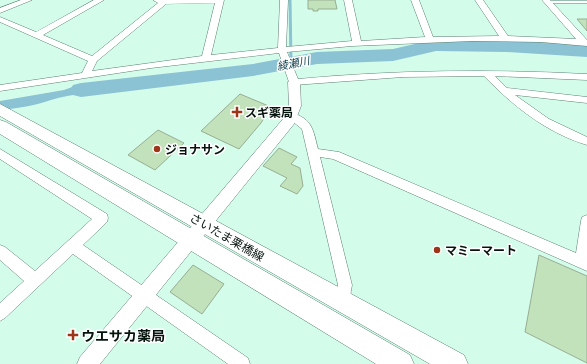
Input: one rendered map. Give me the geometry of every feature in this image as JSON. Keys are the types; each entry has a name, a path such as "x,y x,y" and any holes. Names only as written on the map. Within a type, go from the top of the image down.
{"main road":[{"name":"さいたま栗橋線","path":"4,117 204,224 343,303 455,364"},
{"name":"さいたま栗橋線","path":"4,117 190,240 401,364"}],"street":[{"path":"0,11 28,0"},
{"path":"36,36 100,0"},
{"path":"87,364 292,117 295,106 292,78 283,52 284,0"},
{"path":"348,0 357,43"},
{"path":"415,0 430,40"},
{"path":"479,0 505,38"},
{"path":"86,75 88,67 94,58 160,1 219,1 206,58"},
{"path":"547,1 586,43"},
{"path":"0,19 88,58 94,58"},
{"path":"0,88 206,58 283,52 357,43 505,38 586,43"},
{"path":"292,78 486,73 587,78"},
{"path":"486,73 520,105 546,122 587,141"},
{"path":"504,91 587,100"},
{"path":"292,117 299,120 307,128 314,153 345,285 343,303"},
{"path":"0,153 102,218 0,313"},
{"path":"314,153 325,153 335,156 585,263 587,221"},
{"path":"72,245 242,364"},
{"path":"0,251 34,280"}],"lane":[{"path":"547,1 587,2"}],"water":[{"path":"117,83 119,90 67,96 20,108 0,110 0,101 64,90 75,86 86,87"}],"building":[{"path":"308,0 335,0 337,9 318,9 318,11 313,11 313,9 308,9"},
{"path":"577,19 587,19 587,31"},
{"path":"240,94 271,107 261,123 239,149 201,131"},
{"name":"ジョナサン","path":"158,130 184,143 155,170 128,155"},
{"path":"279,148 297,157 291,164 300,168 303,186 297,194 280,186 287,178 263,166"},
{"path":"539,255 587,276 587,363 525,332"},
{"path":"193,265 224,284 202,314 170,292"}],"waterway":[{"path":"290,0 291,63"},
{"name":"綾瀬川","path":"81,90 130,83 253,70 317,58 393,55 436,45 507,46 587,51"}],"place":[{"name":"スギ薬局","path":"237,112"},
{"name":"ジョナサン","path":"157,149"},
{"name":"マミーマート","path":"437,250"},
{"name":"ウエサカ薬局","path":"73,335"}]}
